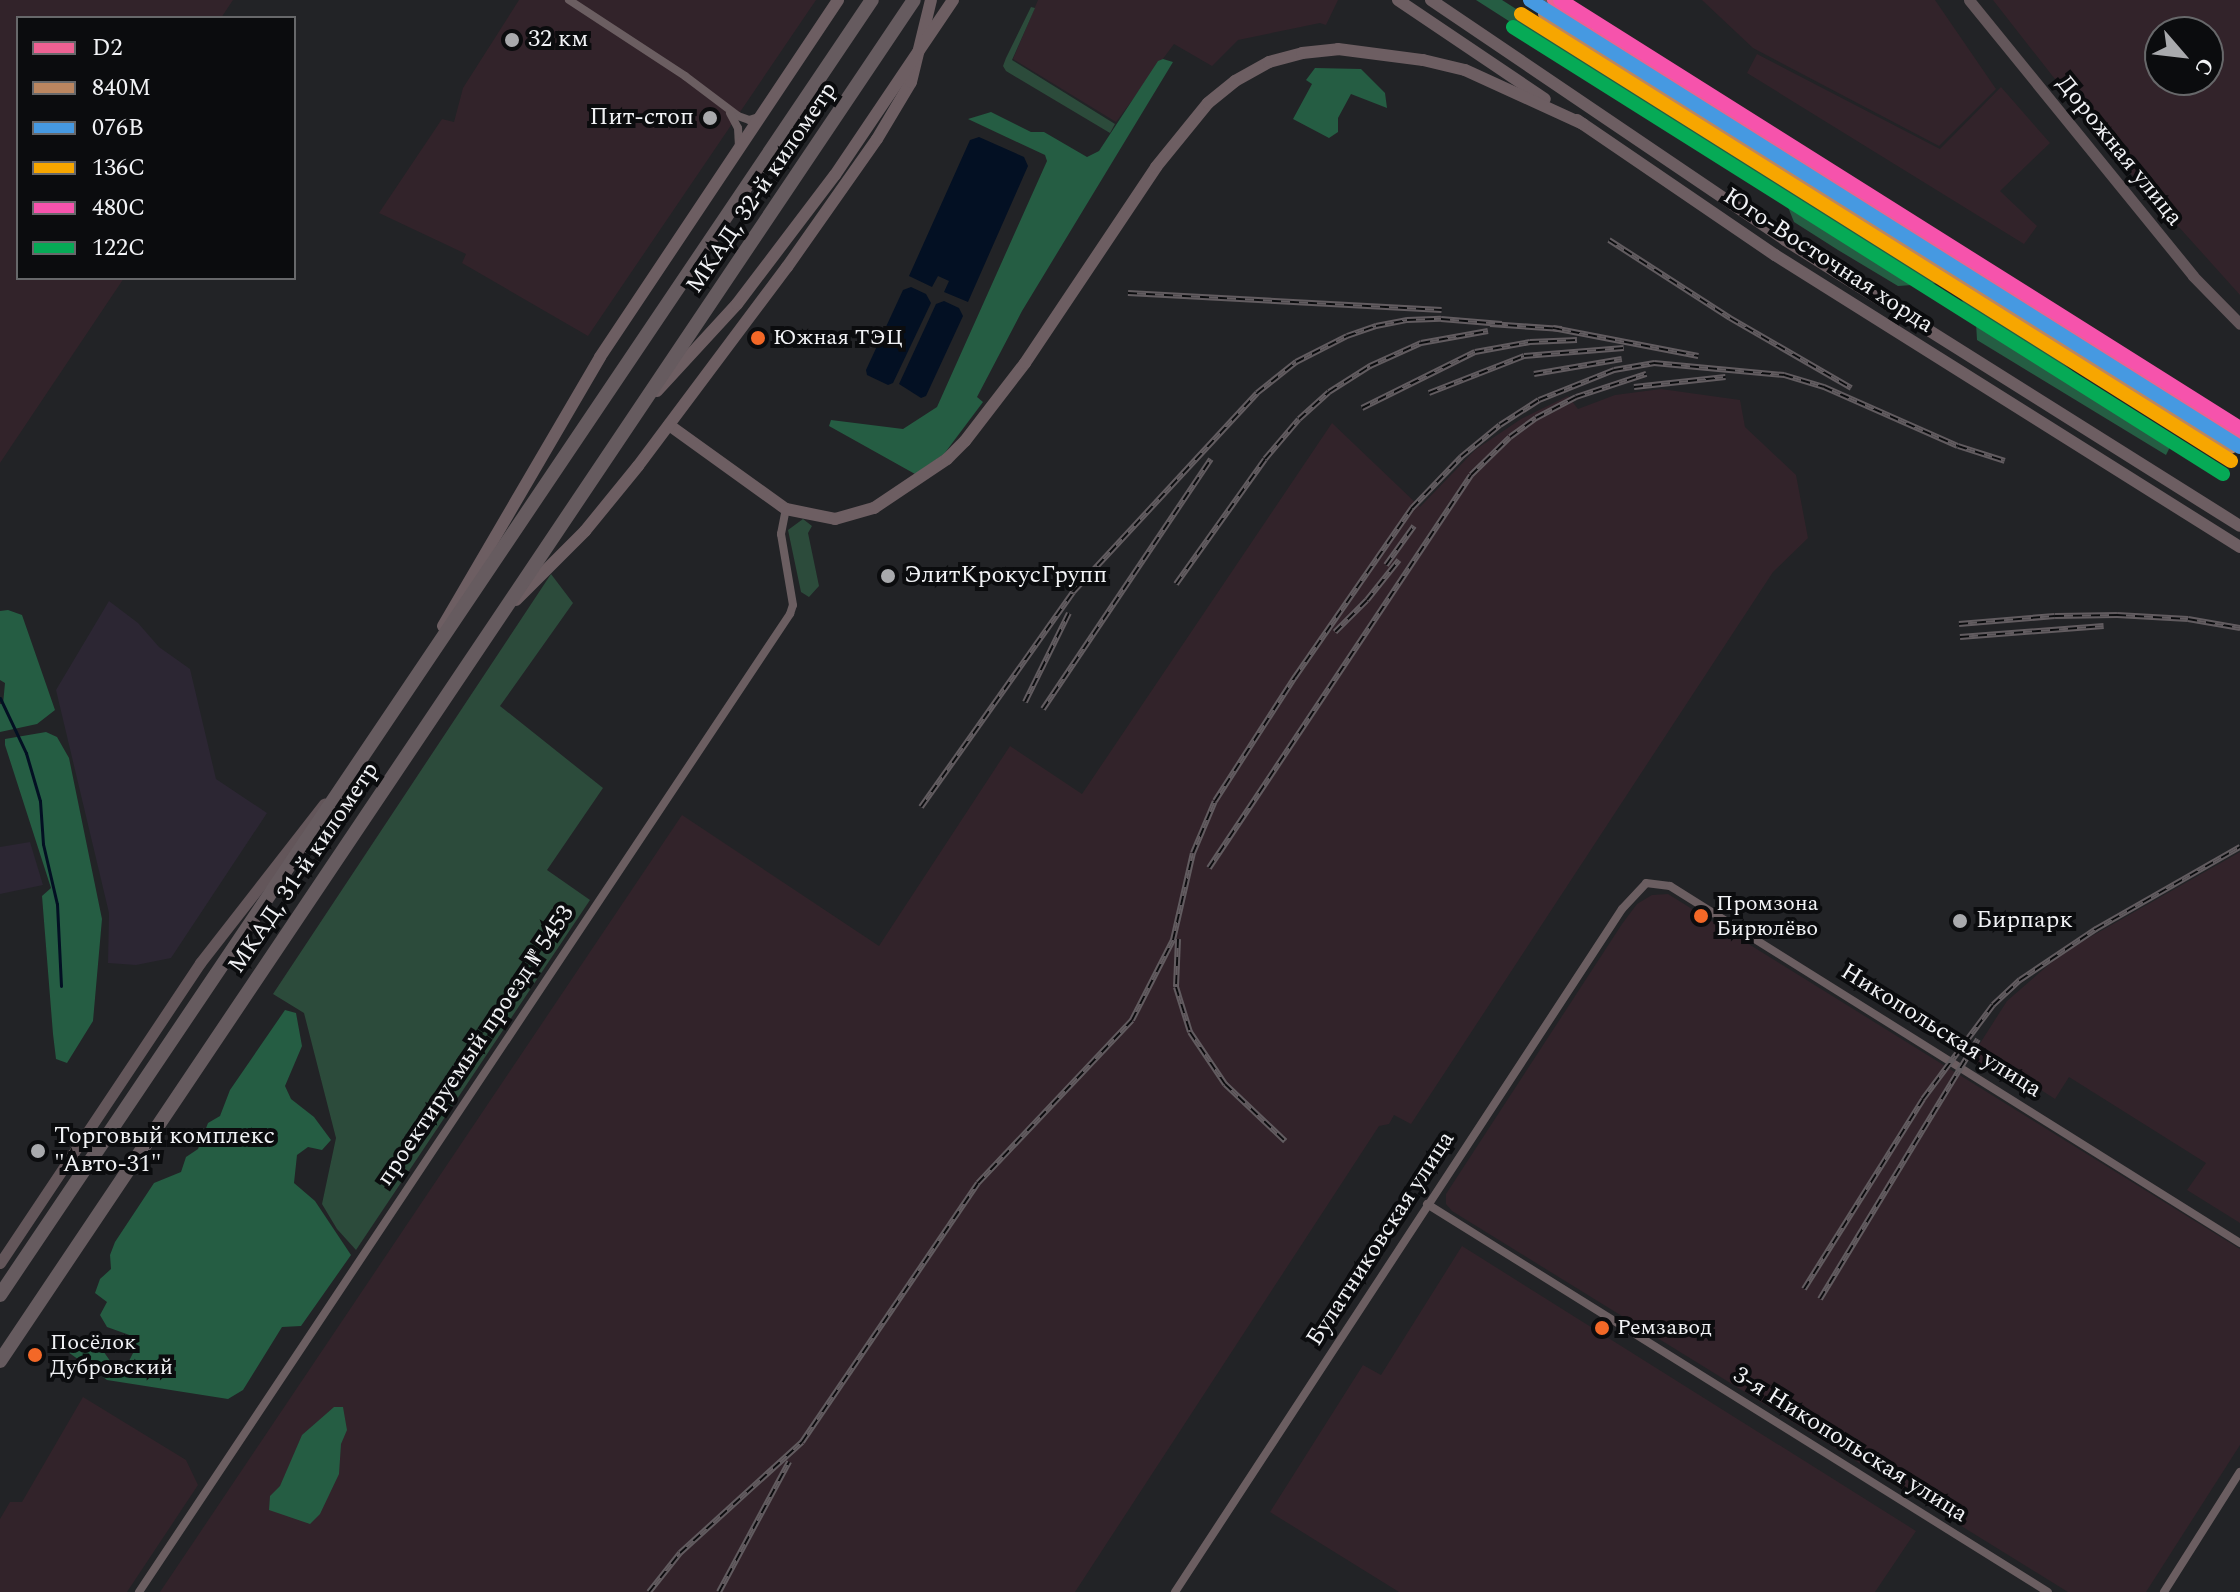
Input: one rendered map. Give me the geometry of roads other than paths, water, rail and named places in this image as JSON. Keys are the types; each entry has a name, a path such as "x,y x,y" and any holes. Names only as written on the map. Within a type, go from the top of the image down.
{"highway":[{"name":"МКАД, 32-й километр","path":"621,371 872,0"},
{"name":"МКАД, 32-й километр","path":"646,401 914,0"},
{"name":"МКАД, 31-й километр","path":"0,1295 621,371"},
{"name":"МКАД, 31-й километр","path":"0,1361 646,401"}],"main road":[{"path":"389,717 600,357 838,0"},
{"path":"500,616 585,531 669,425 795,256 891,118 916,66 931,0"},
{"path":"646,401 728,314 835,175 953,0"},
{"name":"Юго-Восточная хорда","path":"1398,0 1775,255 2240,547"},
{"name":"Юго-Восточная хорда","path":"1431,0 1785,240 2240,526"},
{"name":"Дорожная улица","path":"1969,0 2193,276 2240,324"},
{"path":"669,425 786,509 819,518 854,515 874,508 947,459 965,441 1025,363 1156,167 1208,103 1235,81 1269,62 1302,53 1338,49 1423,60 1465,70 1583,124"},
{"path":"0,1263 200,963 296,836 353,770"}],"street":[{"path":"569,0 685,76 727,109 749,120 761,115"},
{"path":"727,109 738,128 738,151"},
{"name":"проектируемый проезд № 5453","path":"139,1592 790,614 793,605 781,534 786,509"},
{"name":"Никопольская улица","path":"1622,909 1646,883 1670,886 2240,1243"},
{"name":"Булатниковская улица","path":"1175,1592 1622,909"},
{"name":"3-я Никопольская улица","path":"1427,1204 2048,1592"},
{"path":"2164,1592 2240,1472"}],"water":[{"path":"979,137 1024,157 1028,166 968,302 944,292 949,281 938,276 932,287 909,276 970,140"},
{"path":"911,287 926,294 931,303 893,383 888,385 867,375 866,370 903,290"},
{"path":"944,301 959,308 963,316 926,396 921,398 899,384 936,304"}],"waterway":[{"path":"0,698 26,753 40,801 43,844 57,904 61,986"}],"railway":[{"path":"1541,0 2240,440"},
{"path":"1609,240 1730,318 1851,388"},
{"path":"1128,293 1442,310"},
{"path":"921,807 1073,592 1257,393 1296,362 1347,336 1376,326 1407,320 1441,319 1502,324"},
{"path":"1490,324 1562,329"},
{"path":"1553,328 1698,356"},
{"path":"1176,584 1265,459 1299,419 1329,392 1370,366 1421,343 1488,331"},
{"path":"1362,408 1475,352 1530,342 1577,340"},
{"path":"1429,393 1524,356 1624,348"},
{"path":"1534,374 1622,359"},
{"path":"649,1592 680,1553 802,1442 978,1183 1132,1020 1173,940 1193,853 1215,801 1295,677 1412,508 1461,457 1500,425 1539,400 1614,370 1654,363 1784,375 1824,387 1958,446 2005,461"},
{"path":"1209,868 1471,475 1510,437 1536,418 1576,397 1646,374"},
{"path":"1634,387 1725,377"},
{"path":"1043,709 1211,459"},
{"path":"1386,565 1414,526"},
{"path":"1335,632 1367,600 1399,560"},
{"path":"1025,702 1069,613"},
{"path":"1959,624 2055,616 2117,615 2188,619 2240,628"},
{"path":"1960,637 2104,626"},
{"path":"1804,1289 1923,1099 1993,1005 2020,980 2096,929 2240,847"},
{"path":"1178,939 1176,987 1190,1032 1225,1084 1285,1141"},
{"path":"1820,1299 1978,1039"},
{"path":"719,1592 789,1462"}],"place":[{"name":"32 км","path":"512,40"},
{"name":"Пит-стоп","path":"710,118"},
{"name":"Южная ТЭЦ","path":"758,338"},
{"name":"ЭлитКрокусГрупп","path":"888,576"},
{"name":"Промзона Бирюлёво","path":"1701,916"},
{"name":"Бирпарк","path":"1960,921"},
{"name":"Торговый комплекс \"Авто-31\"","path":"38,1151"},
{"name":"Ремзавод","path":"1602,1328"},
{"name":"Посёлок Дубровский","path":"35,1355"}]}
